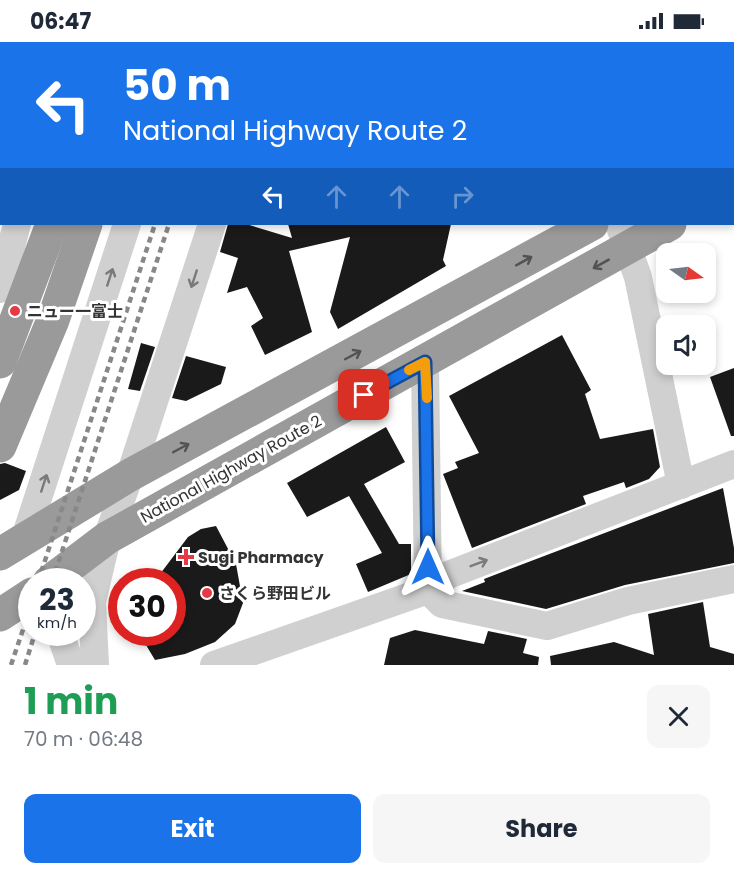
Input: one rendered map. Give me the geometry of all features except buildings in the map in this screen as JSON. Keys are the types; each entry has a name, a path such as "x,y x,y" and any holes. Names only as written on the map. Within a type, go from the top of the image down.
{"highway":[{"path":"0,362 52,225"},
{"path":"0,446 45,340 86,225"},
{"path":"13,546 130,476 590,225"},
{"name":"National Highway Route 2","path":"67,568 107,538 425,362 624,236 666,225"},
{"path":"0,615 18,603"}],"street":[{"path":"0,289 18,225"},
{"path":"13,546 127,225"},
{"path":"95,665 92,602 107,538 130,476 212,225"},
{"path":"624,236 638,277 681,485"},
{"path":"425,362 428,590 442,604 547,627 628,601 734,579"},
{"path":"214,665 428,590 448,575 734,465"},
{"path":"107,538 114,665"},
{"path":"64,646 71,665"}],"railway":[{"path":"43,568 155,225"},
{"path":"57,568 169,225"},
{"path":"11,665 18,644"},
{"path":"25,665 31,646"}],"slow traffic":[{"path":"409,370 425,362 427,398"}],"place":[{"name":"ニュー一富士","path":"15,311"},
{"name":"Sugi Pharmacy","path":"186,557"},
{"name":"さくら野田ビル","path":"207,593"}],"route":[{"path":"364,395 425,362 428,567"}]}
